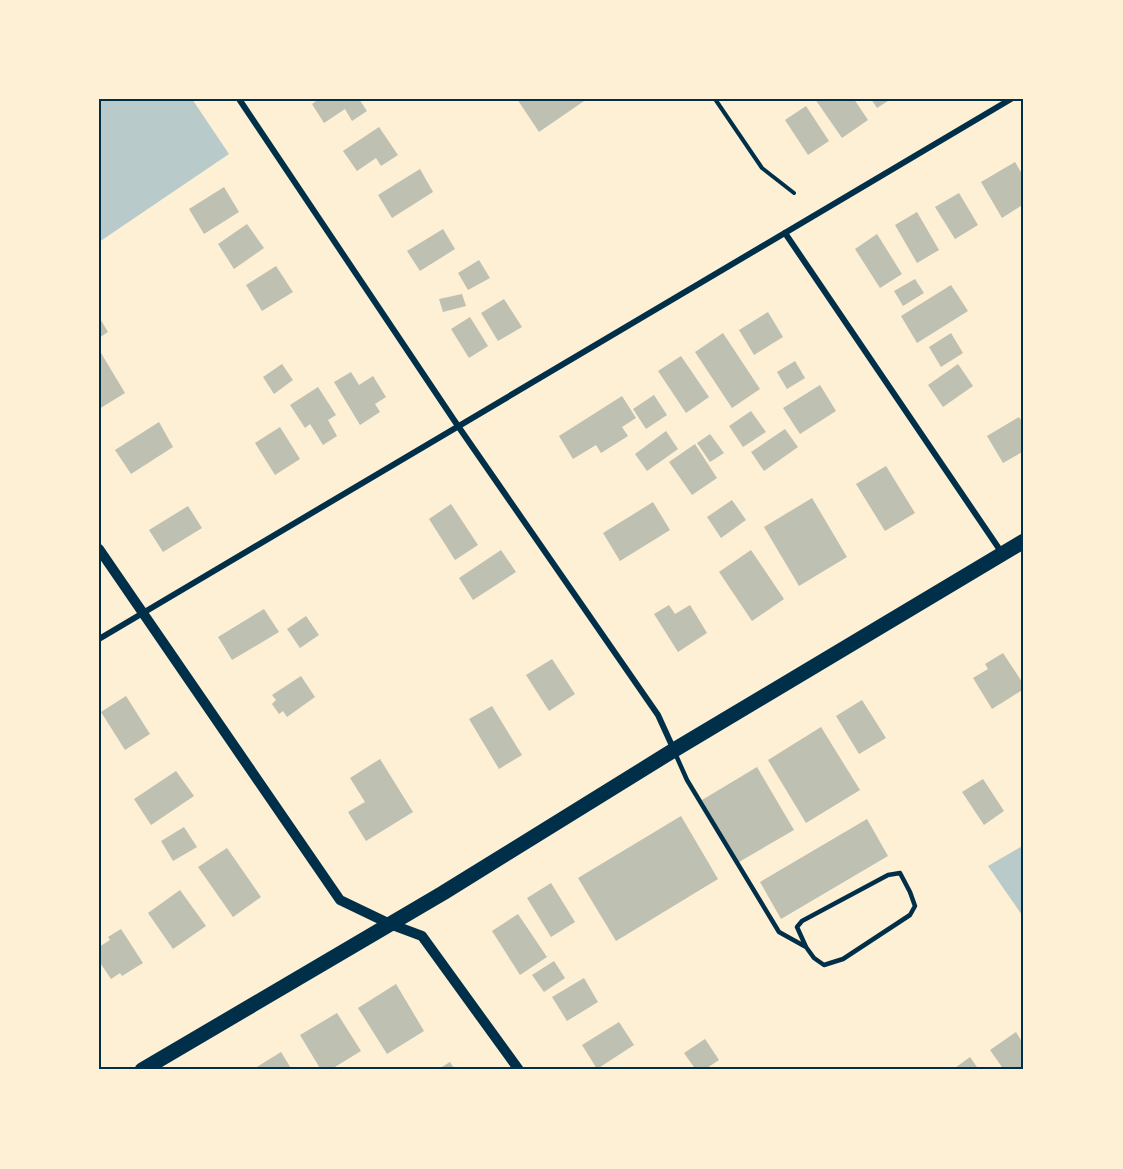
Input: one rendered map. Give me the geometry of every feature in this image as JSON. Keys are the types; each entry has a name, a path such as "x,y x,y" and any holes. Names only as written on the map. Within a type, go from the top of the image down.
{"main road":[{"path":"142,1070 390,924 674,750 1024,541"}],"street":[{"path":"239,99 458,426 658,715 674,750"},
{"path":"99,639 1011,99"},
{"path":"785,233 1002,554"},
{"path":"99,549 340,900 390,924 422,936 519,1070"}],"lane":[{"path":"674,750 687,780 779,932 806,947 814,958 824,964 843,959 910,915 915,906 900,873 888,875 802,921 797,927 806,947"}],"path":[{"path":"715,99 762,168 794,193"}],"shaded area":[{"path":"99,99 192,99 229,154 99,242"},
{"path":"1024,845 1024,918 988,866"}],"building":[{"path":"319,99 359,99 367,111 352,121 345,109 324,123 312,104"},
{"path":"517,99 587,99 539,132"},
{"path":"815,99 854,99 868,120 842,138"},
{"path":"871,99 891,99 877,108"},
{"path":"806,106 829,141 808,155 785,120"},
{"path":"379,127 398,155 381,166 376,158 357,171 343,151"},
{"path":"1015,162 1024,177 1024,204 1002,218 981,182"},
{"path":"420,169 433,192 392,218 378,195"},
{"path":"224,187 239,212 204,234 189,209"},
{"path":"959,193 978,225 955,239 935,207"},
{"path":"917,212 939,250 917,263 895,225"},
{"path":"247,224 264,248 234,269 218,244"},
{"path":"443,229 455,249 420,271 407,251"},
{"path":"877,234 902,274 880,288 855,249"},
{"path":"479,260 490,278 468,290 458,273"},
{"path":"276,266 293,292 262,311 246,285"},
{"path":"915,279 924,293 903,306 894,291"},
{"path":"951,285 968,311 917,343 901,316"},
{"path":"462,294 466,306 443,312 439,299"},
{"path":"504,299 522,327 498,341 481,313"},
{"path":"768,312 783,337 754,355 739,330"},
{"path":"99,317 108,332 99,338"},
{"path":"470,317 488,346 469,358 451,329"},
{"path":"723,333 760,389 732,408 695,352"},
{"path":"951,333 963,353 941,367 929,347"},
{"path":"101,353 125,393 99,409 99,354"},
{"path":"681,356 709,397 686,413 658,371"},
{"path":"795,361 805,378 787,389 777,372"},
{"path":"282,364 293,380 274,394 263,377"},
{"path":"958,364 973,386 943,407 928,385"},
{"path":"351,372 359,385 373,376 386,397 375,404 380,412 360,425 334,382"},
{"path":"820,385 836,411 800,434 783,408"},
{"path":"318,387 336,415 328,420 337,436 323,445 310,424 305,428 290,405"},
{"path":"654,395 667,415 646,429 633,409"},
{"path":"622,396 636,418 622,427 628,436 601,453 596,445 573,459 559,436"},
{"path":"751,411 766,432 743,447 729,426"},
{"path":"1019,417 1024,425 1024,451 1003,463 987,436"},
{"path":"159,422 173,447 131,474 115,450"},
{"path":"280,427 300,459 275,475 255,443"},
{"path":"785,429 798,447 764,471 751,452"},
{"path":"666,431 678,449 647,471 635,454"},
{"path":"710,434 724,453 710,462 697,443"},
{"path":"695,444 717,478 692,495 669,462"},
{"path":"886,466 915,513 885,531 856,484"},
{"path":"812,498 847,557 799,586 764,527"},
{"path":"732,500 746,520 721,538 707,517"},
{"path":"653,502 670,530 620,561 603,533"},
{"path":"451,504 478,545 455,560 429,519"},
{"path":"188,506 202,528 163,552 149,530"},
{"path":"501,550 516,572 473,600 459,578"},
{"path":"751,550 784,599 752,621 719,572"},
{"path":"669,605 675,614 690,605 707,633 678,652 654,614"},
{"path":"264,609 279,632 232,660 218,637"},
{"path":"306,616 319,635 300,648 287,629"},
{"path":"1003,653 1024,685 1024,689 992,709 973,678 988,669 985,664"},
{"path":"552,659 575,694 549,711 526,675"},
{"path":"301,676 315,697 287,717 283,711 279,714 272,704 276,700 272,695"},
{"path":"126,696 150,734 125,750 101,712"},
{"path":"862,700 886,738 859,754 836,716"},
{"path":"492,706 522,755 499,769 469,719"},
{"path":"821,727 860,790 806,823 768,760"},
{"path":"380,759 413,812 366,841 348,812 365,802 350,778"},
{"path":"757,767 794,830 739,862 702,800"},
{"path":"176,771 194,796 151,825 134,799"},
{"path":"983,779 1004,811 984,825 962,792"},
{"path":"681,816 718,879 616,941 578,878"},
{"path":"867,819 888,856 781,919 760,882"},
{"path":"184,827 197,847 173,861 161,841"},
{"path":"227,848 261,897 233,917 198,867"},
{"path":"551,883 575,922 551,937 527,898"},
{"path":"180,890 206,926 173,949 148,913"},
{"path":"518,914 547,957 520,975 492,931"},
{"path":"121,929 143,963 122,976 120,973 111,979 99,961 99,947 110,940 108,937"},
{"path":"554,961 565,978 544,992 532,975"},
{"path":"584,978 598,1002 567,1021 552,997"},
{"path":"396,984 424,1031 387,1054 358,1008"},
{"path":"337,1013 361,1051 330,1070 321,1070 300,1035"},
{"path":"619,1022 634,1045 597,1069 582,1045"},
{"path":"1016,1032 1024,1045 1024,1070 1004,1070 990,1050"},
{"path":"705,1039 719,1060 704,1070 696,1070 684,1053"},
{"path":"281,1052 292,1070 252,1070"},
{"path":"970,1057 979,1070 952,1070"},
{"path":"450,1062 455,1070 437,1070"}]}
